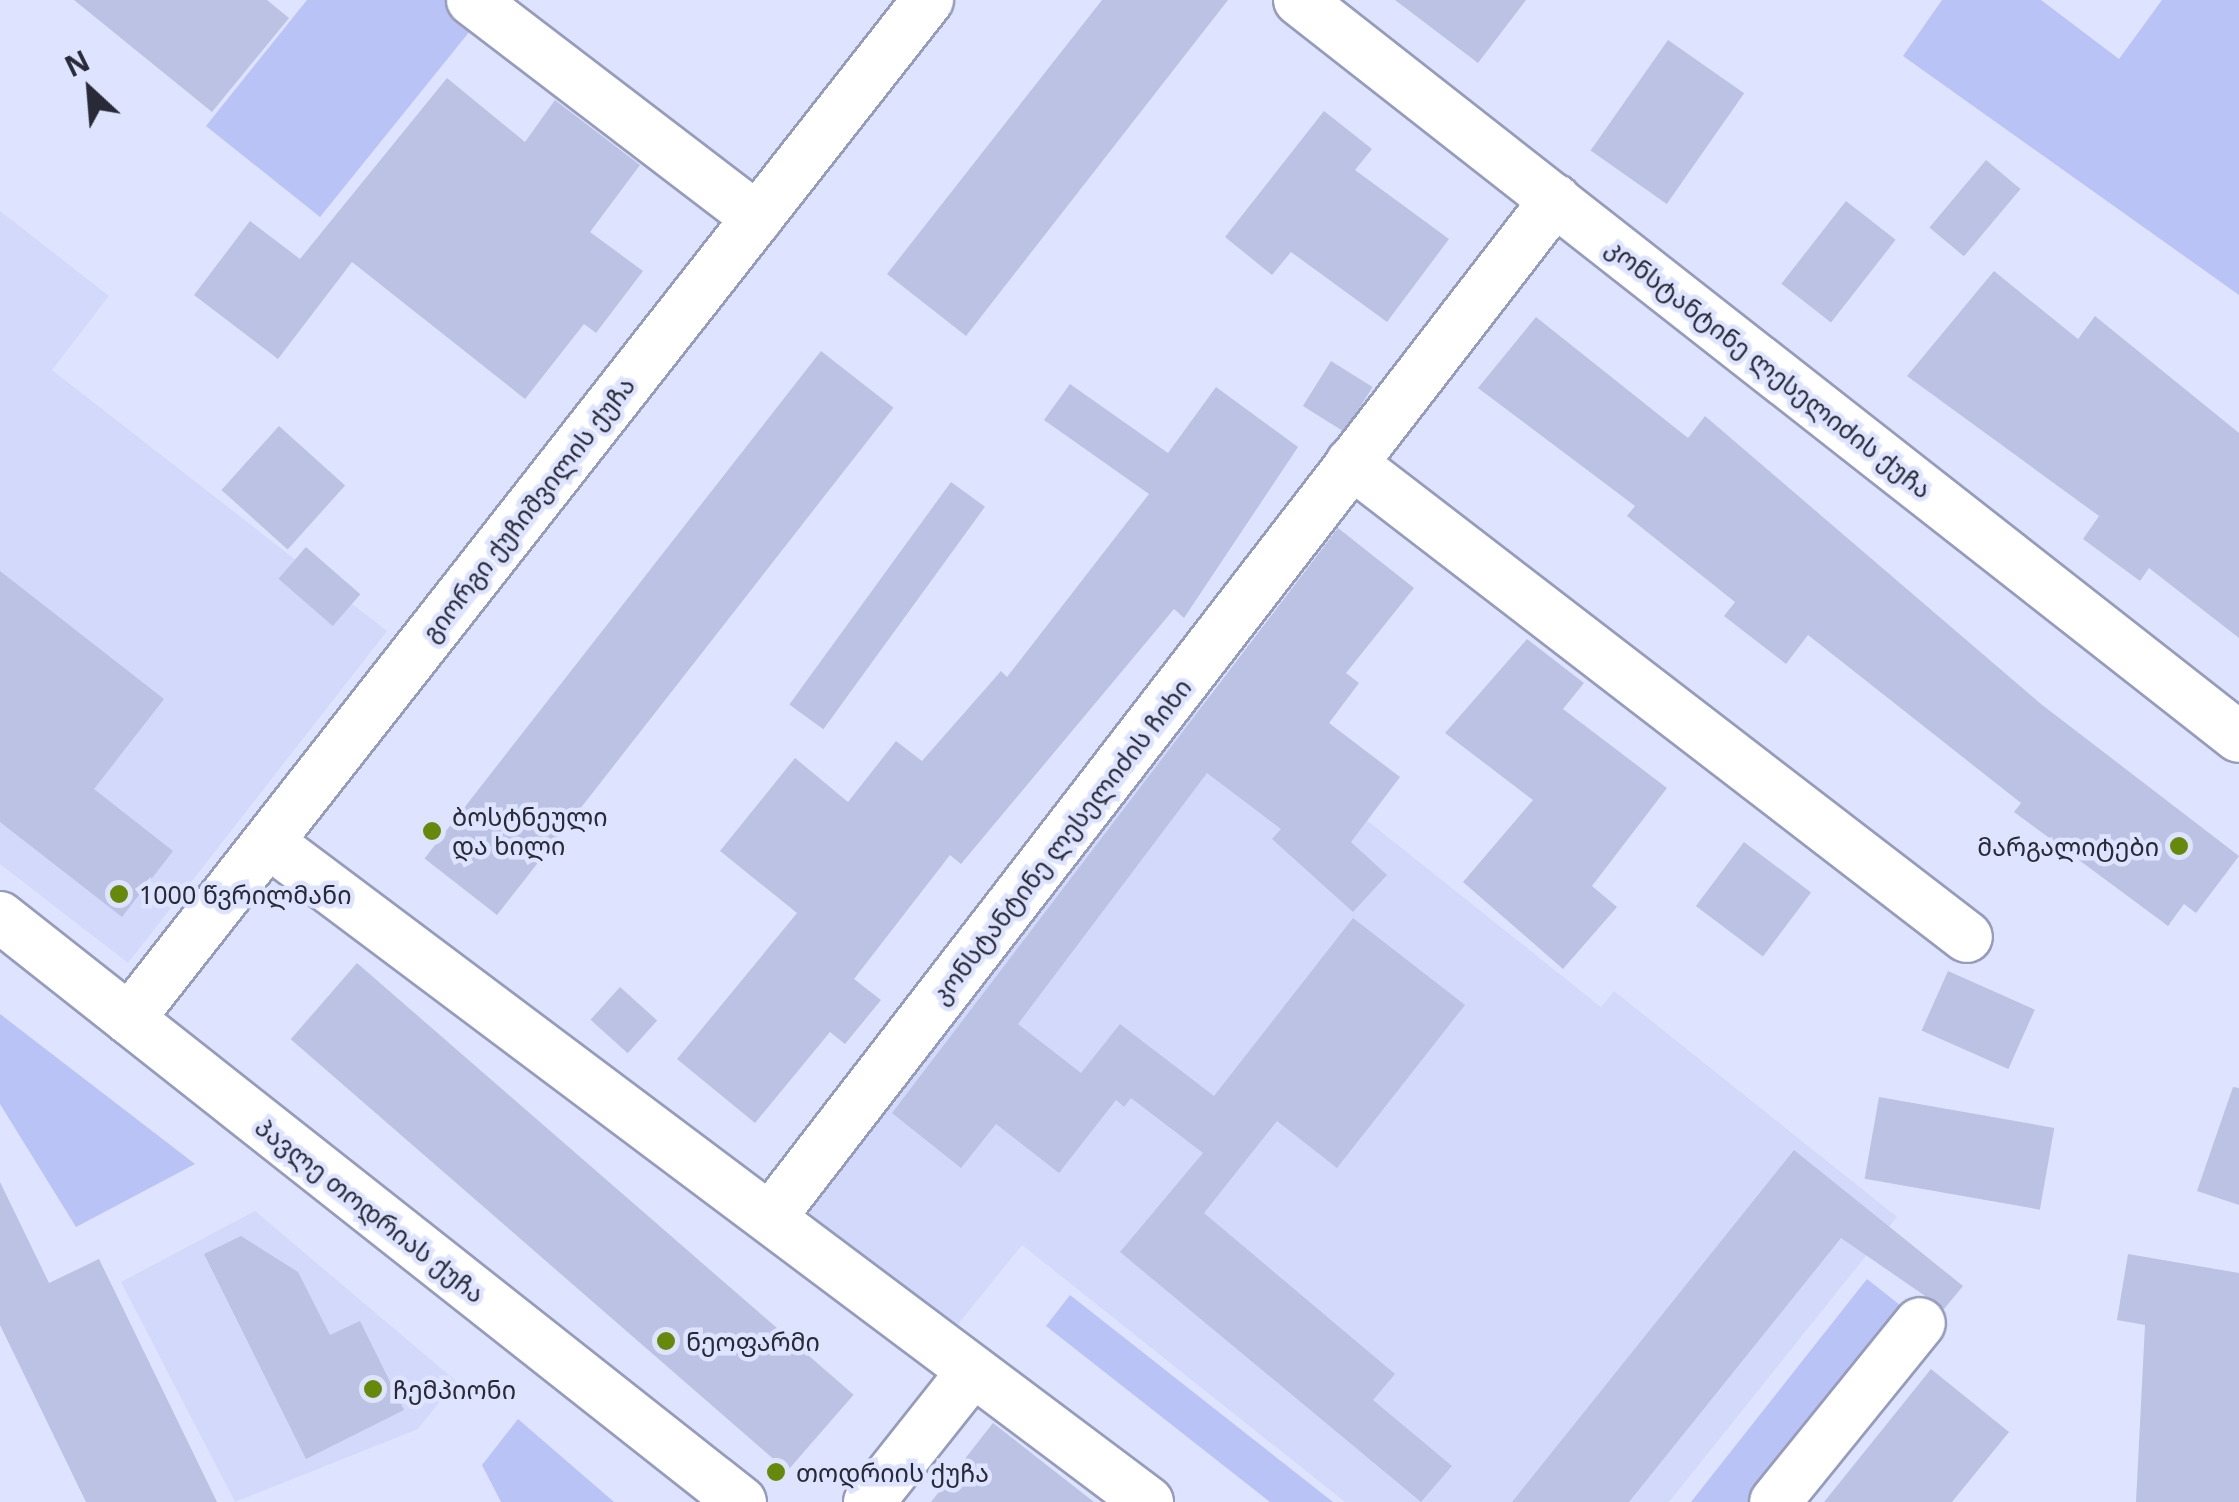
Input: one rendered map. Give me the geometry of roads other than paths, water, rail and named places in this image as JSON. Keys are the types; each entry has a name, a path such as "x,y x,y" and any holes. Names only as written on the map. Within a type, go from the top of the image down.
{"street":[{"path":"472,0 756,218"},
{"name":"გიორგი ქუჩიშვილის ქუჩა","path":"129,1019 928,0"},
{"name":"კონსტანტინე ლესელიძის ქუჩა","path":"1299,0 2239,737"},
{"name":"კონსტანტინე ლესელიძის ჩიხი","path":"770,1218 1554,200"},
{"path":"1351,463 1966,937"},
{"path":"268,842 1148,1502"},
{"name":"პავლე თოდრიას ქუჩა","path":"0,917 741,1502"},
{"path":"1776,1502 1920,1323"},
{"path":"869,1502 973,1370"}],"place":[{"name":"ბოსტნეული და ხილი","path":"432,831"},
{"name":"მარგალიტები","path":"2179,846"},
{"name":"1000 წვრილმანი","path":"119,894"},
{"name":"ნეოფარმი","path":"666,1341"},
{"name":"ჩემპიონი","path":"373,1389"},
{"name":"თოდრიის ქუჩა","path":"776,1472"}]}
